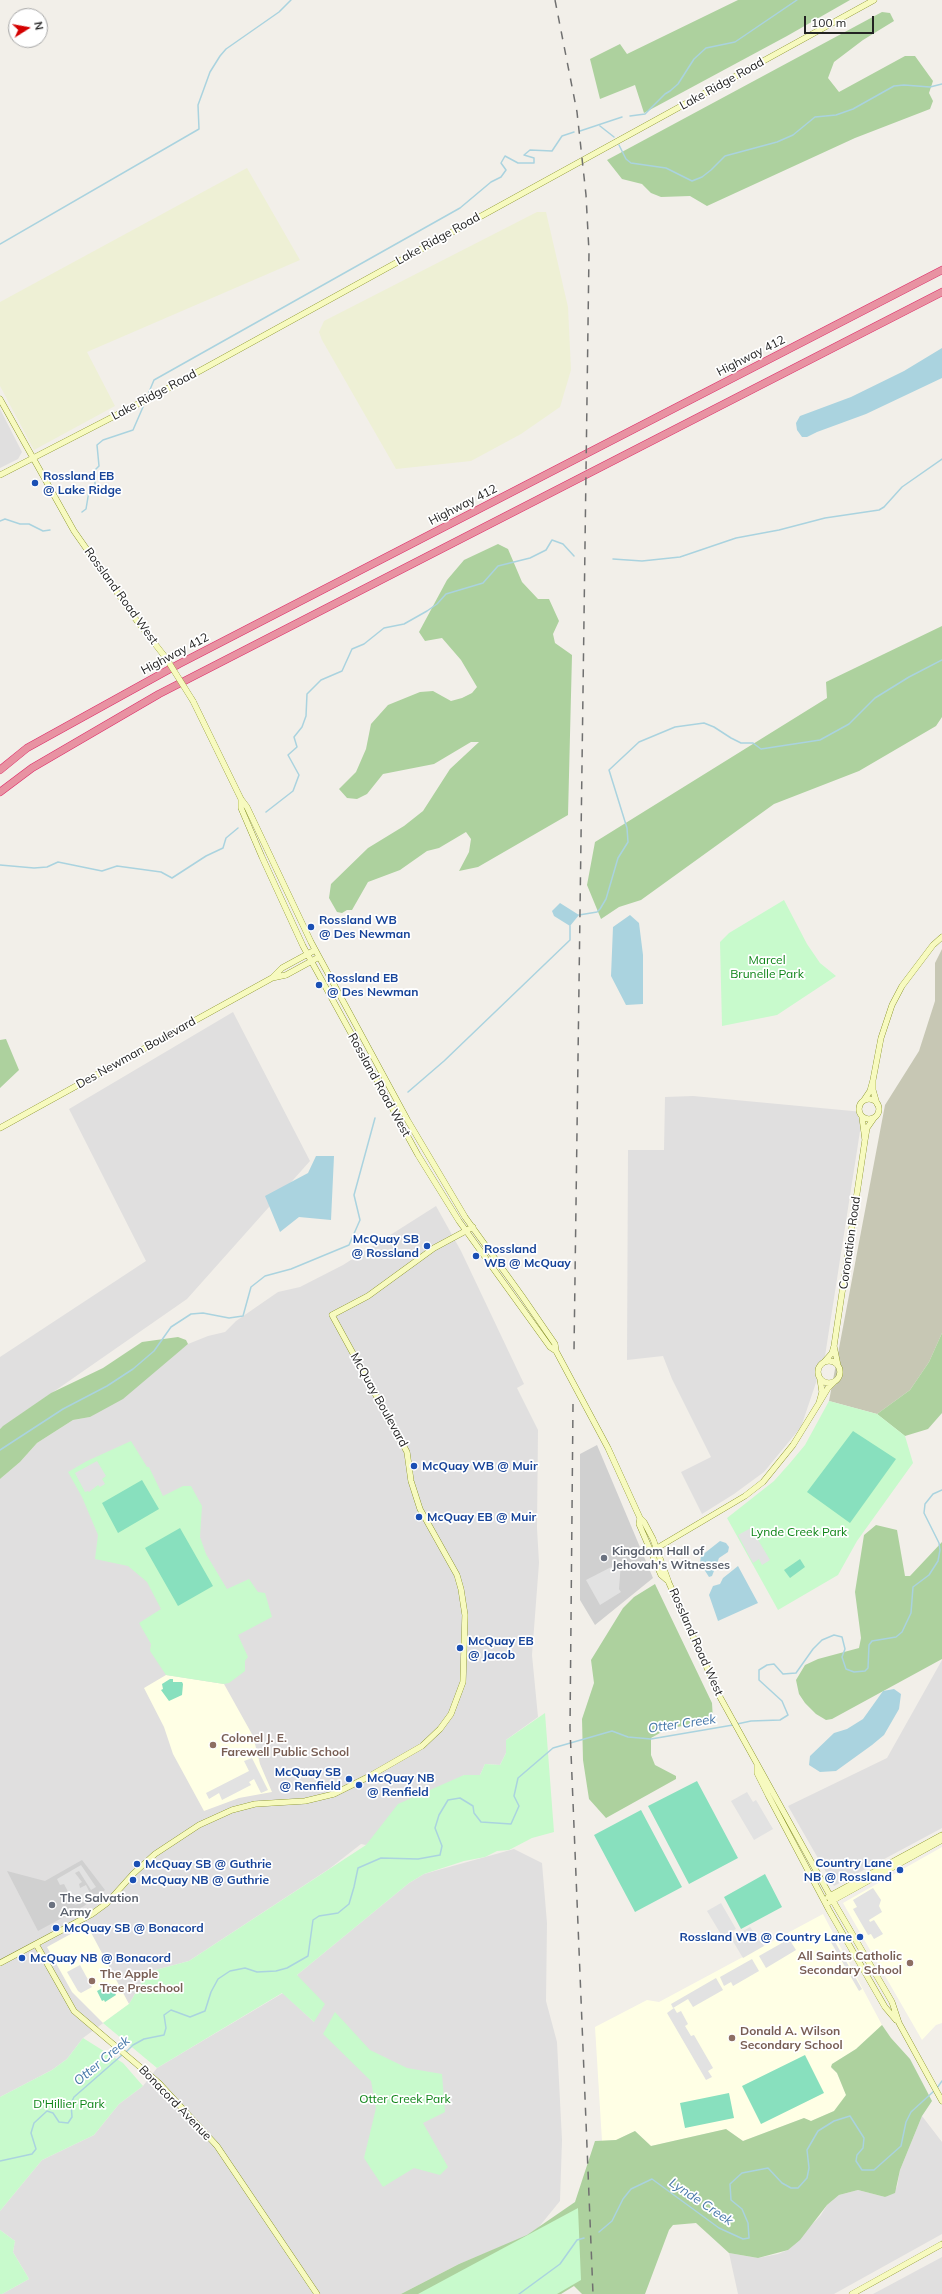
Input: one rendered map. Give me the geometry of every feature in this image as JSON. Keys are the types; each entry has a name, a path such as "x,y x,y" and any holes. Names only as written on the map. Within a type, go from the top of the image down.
{"highway":[{"name":"Highway 412","path":"0,770 27,748 179,664 942,270"},
{"path":"0,792 32,768 159,694 942,292"}],"main road":[{"name":"Lake Ridge Road","path":"0,475 186,378 874,0"},
{"name":"Rossland Road West","path":"0,399 32,459 74,531 137,621 166,658 192,701 241,799 247,807 315,950 423,1148 473,1227 555,1344 556,1351 608,1448 640,1518 644,1522 703,1660 729,1713 757,1765 762,1770 832,1899 892,2002 899,2023 941,2100"},
{"name":"Rossland Road West","path":"241,799 241,808 307,954 418,1155 466,1230 550,1347 556,1351"},
{"path":"873,1080 873,1090 879,1110 874,1118 867,1119 861,1116 859,1107 870,1091 881,1038 892,1005 902,986 933,945 942,937"},
{"name":"Des Newman Boulevard","path":"0,1128 272,978 282,968 315,950"},
{"name":"Des Newman Boulevard","path":"272,978 286,975 319,957"},
{"path":"863,1102 872,1100 877,1104"},
{"name":"Coronation Road","path":"861,1116 865,1127 865,1140"},
{"name":"Coronation Road","path":"822,1364 829,1358 834,1346 867,1128 874,1118"},
{"name":"McQuay Boulevard","path":"0,1963 92,1914 107,1903 133,1874 155,1854 199,1825 226,1813 255,1804 305,1801 334,1794 368,1777 422,1746 440,1729 451,1714 463,1682 465,1615 461,1589 457,1576 420,1509 412,1481 407,1452 332,1316 368,1296 428,1252 473,1227"},
{"name":"Coronation Road","path":"834,1346 838,1366"},
{"path":"655,1550 745,1496 763,1482 794,1445 828,1388 840,1373 838,1366 832,1362 822,1364 818,1370 822,1388 819,1403"},
{"path":"819,1377 824,1382 834,1382"},
{"name":"Rossland Road West","path":"757,1765 757,1773 825,1902 884,2007 899,2023"},
{"path":"832,1899 942,1835"},
{"path":"825,1902 942,1840"},
{"name":"Bonacord Avenue","path":"36,1944 74,2011 134,2060 180,2104 217,2146 317,2294"},
{"path":"852,2294 942,2244"}],"shaded area":[{"path":"247,168 300,260 87,352 115,406 34,450 0,386 0,302"},
{"path":"537,212 546,212 568,307 571,370 560,407 521,434 471,461 396,469 322,340 319,332 324,321"},
{"path":"0,409 22,452 18,459 0,468"},
{"path":"942,949 942,1333 929,1362 910,1390 877,1414 829,1401 885,1105 919,1051 935,1001 935,963"},
{"path":"233,1012 310,1161 187,1299 0,1429 0,1357 146,1261 69,1109"},
{"path":"693,1096 863,1112 825,1356 801,1427 764,1472 734,1494 702,1514 681,1472 711,1457 672,1379 663,1356 627,1360 628,1150 664,1150 665,1097"},
{"path":"436,1206 461,1251 524,1384 517,1388 538,1430 537,1528 539,1563 532,1655 538,1717 506,1740 506,1753 500,1765 485,1764 480,1775 464,1775 366,1845 361,1844 329,1869 189,1961 148,1972 129,2004 83,2038 67,2059 52,2070 0,2097 0,1479 20,1462 37,1443 73,1420 90,1417 188,1344 208,1336 225,1332 236,1321 278,1292 300,1287 343,1265"},
{"path":"597,1445 653,1578 595,1625 580,1600 580,1454"},
{"path":"97,1461 106,1476 102,1479 105,1484 100,1487 98,1485 89,1492 85,1492 75,1473"},
{"path":"751,1528 770,1560 762,1565 759,1559 753,1563 738,1535"},
{"path":"621,1562 619,1589 621,1592 600,1605 586,1580"},
{"path":"942,1660 942,1828 834,1886 788,1806 887,1758"},
{"name":"Colonel J. E. Farewell Public School","path":"166,1675 224,1684 253,1736 260,1764 272,1792 239,1798 204,1811 173,1754 164,1727 144,1688"},
{"path":"252,1758 268,1790 261,1793 254,1779 249,1782 251,1785 222,1800 219,1793 209,1799 206,1793 249,1771 244,1761"},
{"path":"747,1792 753,1802 756,1800 773,1829 754,1840 731,1801"},
{"name":"All Saints Catholic Secondary School","path":"942,1847 942,2023 936,2025 922,2040 843,1903"},
{"path":"514,1849 542,1863 547,1923 546,2001 557,2042 562,2140 560,2201 538,2228 527,2236 459,2264 401,2294 2,2294 29,2279 13,2252 15,2241 0,2230 0,2211 42,2160 94,2135 119,2104 143,2086 157,2068 283,1993 314,2022 297,1975 409,1883 424,1874"},
{"path":"82,1860 105,1890 84,1906 38,1931 7,1871 45,1881"},
{"path":"81,1865 96,1887 91,1890 79,1871 75,1873 82,1882 79,1884 80,1888 86,1885 92,1897 75,1905 64,1884 60,1885 57,1879"},
{"path":"873,1888 881,1900 879,1906 882,1912 869,1920 870,1922 874,1920 883,1934 874,1939 871,1934 868,1935 853,1909 857,1907 853,1900"},
{"path":"721,1903 736,1929 722,1936 707,1911"},
{"name":"Donald A. Wilson Secondary School","path":"823,1914 882,2025 856,2049 832,2064 831,2068 837,2073 846,2095 839,2106 834,2111 811,2121 804,2118 743,2141 726,2129 651,2146 635,2131 616,2140 602,2141 595,2027 647,2000 659,2002"},
{"name":"The Apple Tree Preschool","path":"87,1925 129,2004 103,2023 72,1992 47,1947"},
{"path":"750,1927 764,1946 743,1958 731,1938"},
{"path":"831,1935 862,1989 859,1991 828,1937"},
{"path":"789,1939 796,1950 766,1968 759,1956"},
{"path":"752,1959 759,1971 733,1986 731,1982 724,1986 720,1977"},
{"path":"80,1965 92,1987 81,1993 78,1991 67,1972"},
{"path":"716,1978 723,1990 693,2007 688,1999 673,2008 671,2004"},
{"path":"674,2008 677,2013 681,2011 688,2024 685,2026 691,2036 694,2035 713,2068 708,2071 712,2077 706,2080 667,2013"},
{"path":"922,2116 942,2142 942,2234 834,2294 738,2294 729,2253 758,2258 778,2254 788,2250 821,2215 827,2205 839,2195 858,2190 885,2197 897,2187 900,2170"},
{"path":"942,2257 942,2294 873,2294 888,2286"}],"green space":[{"path":"738,0 850,0 787,36 644,113 635,85 600,99 590,59 620,44 627,54"},
{"path":"882,12 890,13 894,21 863,40 834,62 828,78 839,92 905,56 915,56 933,81 929,93 933,101 930,109 855,138 707,206 690,196 661,197 651,193 642,184 622,179 607,160"},
{"path":"498,544 508,549 522,582 538,599 549,599 559,621 553,634 555,643 572,655 568,815 478,867 459,871 469,852 471,839 466,832 439,848 427,851 400,870 368,882 352,910 347,910 342,913 337,912 329,898 331,884 368,848 404,826 423,811 450,769 479,742 471,742 434,764 383,774 367,794 357,799 347,798 339,789 356,772 366,749 371,724 388,705 420,692 433,691 451,701 472,693 477,687 461,660 442,638 425,641 419,632 447,580 464,560"},
{"path":"942,626 942,717 936,726 859,771 774,804 641,900 619,907 601,919 587,885 595,842 827,698 826,682"},
{"name":"Marcel Brunelle Park","path":"784,900 807,944 820,963 836,976 777,1015 722,1026 720,942 729,933"},
{"path":"6,1039 19,1070 0,1088 0,1040"},
{"path":"942,1333 942,1413 928,1429 905,1436 877,1414 910,1390 929,1362"},
{"path":"178,1337 186,1340 188,1344 123,1399 90,1417 73,1420 37,1443 20,1462 0,1479 0,1429 3,1426 51,1393 103,1368 142,1342"},
{"name":"Lynde Creek Park","path":"829,1401 877,1414 905,1436 913,1463 857,1541 838,1575 778,1610 727,1518 774,1481 790,1463 805,1445"},
{"path":"853,1431 896,1459 850,1523 807,1492"},
{"path":"131,1441 147,1467 149,1467 163,1496 183,1486 191,1486 202,1506 200,1537 206,1554 227,1589 249,1579 258,1592 265,1593 272,1617 238,1635 248,1657 245,1661 245,1671 229,1683 224,1684 166,1675 150,1651 151,1644 139,1623 161,1609 147,1582 128,1566 95,1559 98,1535 82,1497 68,1472 87,1461"},
{"path":"142,1480 159,1509 118,1533 102,1503"},
{"path":"876,1525 897,1530 905,1576 910,1576 942,1542 942,1659 832,1719 826,1720 816,1714 805,1703 799,1694 796,1680 805,1665 818,1659 859,1648 861,1638 855,1592 864,1535"},
{"path":"180,1528 213,1586 178,1606 145,1548"},
{"path":"800,1559 805,1567 790,1578 784,1570"},
{"path":"655,1584 712,1703 713,1720 667,1729 651,1738 651,1755 655,1765 676,1776 676,1779 606,1818 589,1799 583,1760 582,1719 594,1683 591,1660 623,1608 634,1597"},
{"path":"170,1679 173,1679 173,1682 182,1682 183,1684 182,1695 169,1701 161,1690 163,1689 162,1684"},
{"path":"545,1713 554,1832 532,1838 509,1850 497,1851 485,1857 464,1861 424,1874 409,1883 297,1975 325,2004 314,2022 282,1993 157,2068 103,2023 129,2004 148,1972 189,1961 366,1845 398,1804 464,1775 480,1775 485,1764 500,1765 506,1753 506,1740"},
{"path":"697,1781 738,1858 689,1884 648,1806"},
{"path":"641,1810 682,1887 635,1912 594,1835"},
{"path":"765,1874 782,1907 741,1929 724,1897"},
{"path":"110,1984 116,1995 105,2002 104,2000 102,2001 97,1991"},
{"name":"Otter Creek Park","path":"335,2012 370,2050 407,2068 442,2074 445,2112 423,2123 448,2167 440,2175 414,2168 383,2187 364,2158 376,2108 371,2081 323,2034"},
{"path":"882,2025 891,2038 910,2059 932,2101 922,2116 900,2170 895,2193 885,2197 858,2190 839,2195 827,2205 800,2240 788,2250 758,2258 729,2253 696,2223 673,2225 669,2230 645,2294 582,2294 574,2286 561,2294 401,2294 459,2264 527,2235 575,2202 595,2141 616,2140 635,2131 651,2146 726,2129 743,2141 804,2118 811,2121 834,2111 846,2095 837,2073 831,2067 832,2064 856,2049"},
{"name":"D'Hillier Park","path":"83,2038 123,2063 143,2086 119,2104 94,2135 42,2160 0,2211 0,2097 52,2070 67,2059"},
{"path":"805,2055 824,2093 761,2124 742,2086"},
{"path":"729,2093 734,2118 685,2128 680,2103"},
{"path":"578,2208 581,2280 557,2294 418,2294"},
{"path":"0,2230 15,2241 13,2252 29,2279 2,2294 0,2294"}],"water":[{"path":"942,348 942,378 866,414 807,437 802,437 797,430 796,423 800,416 851,397 904,371"},
{"path":"560,903 579,915 570,926 554,916 552,911"},
{"path":"630,915 639,923 643,955 643,1004 626,1005 611,976 613,927"},
{"path":"316,1156 334,1156 331,1220 299,1217 280,1232 265,1196 308,1173"},
{"path":"720,1541 726,1543 729,1547 728,1552 719,1558 712,1576 709,1577 700,1563 701,1556"},
{"path":"738,1566 758,1603 718,1621 709,1595 713,1586 720,1584 723,1578"},
{"path":"894,1689 901,1694 899,1709 884,1735 836,1771 820,1772 809,1765 810,1756 834,1733 847,1729 863,1719 883,1691"}],"waterway":[{"path":"0,244 199,129 198,105 210,72 220,56 226,49 279,12 291,0"},
{"path":"630,116 645,114 665,94 678,84 694,59 706,48 735,42 797,0"},
{"path":"619,145 626,159 631,163 666,168 692,181 702,177 725,156 777,142 793,135 815,117 836,115 853,109 894,86 904,85 930,87 942,84"},
{"path":"580,131 622,117"},
{"path":"600,126 614,137"},
{"path":"149,392 154,380 460,208 491,182 501,177 506,170 501,163 505,156 518,163 534,163 534,158 524,155 530,150 552,151 562,136 574,132"},
{"path":"82,512 86,509 89,491 95,484 95,470 99,466 97,445 103,440 133,430 143,407"},
{"path":"613,559 642,561 680,557 736,538 779,530 825,518 879,510 884,507 902,487 942,459"},
{"path":"0,521 5,519 20,524 29,524 43,531 50,530"},
{"path":"266,812 293,791 299,775 288,755 297,747 294,737 302,727 306,716 307,694 321,680 342,671 352,649 364,644 384,628 404,624 427,611 437,604 446,594 483,583 498,566 530,558 546,550 552,540 563,544 574,556"},
{"path":"579,915 597,912 600,909 606,899 618,858 628,842 627,828 609,770 639,742 675,727 704,723 714,727 741,743 753,743 761,749 820,740 849,724 875,698 909,677 942,660"},
{"path":"0,865 34,868 47,867 58,862 102,871 117,866 161,872 172,878 206,856 223,848 226,838 238,828"},
{"path":"408,1092 444,1061 570,940 570,926"},
{"path":"0,1450 63,1409 107,1386 133,1369 154,1351 171,1327 191,1314 203,1313 229,1318 243,1316 251,1287 265,1276 291,1269 349,1245 360,1220 354,1195 375,1118"},
{"name":"Otter Creek","path":"737,1724 751,1721 780,1720 788,1715 782,1701 759,1680 759,1670 767,1665 774,1664 783,1674 796,1673 813,1649 822,1640 834,1635 842,1637 845,1649 842,1657 846,1669 854,1672 865,1671 868,1668 869,1645 872,1641 896,1637 902,1632 911,1613 913,1587 929,1575 938,1561 940,1550 939,1543 924,1513 925,1504 933,1494 942,1490"},
{"name":"Otter Creek","path":"125,2053 133,2045 144,2039 164,2035 166,2028 164,2015 171,2010 190,2017 205,2011 211,1992 218,1979 230,1971 245,1968 257,1972 276,1971 287,1968 308,1956 313,1920 319,1916 338,1913 349,1904 358,1868 381,1858 418,1859 440,1855 442,1846 435,1828 439,1815 448,1800 460,1798 473,1806 474,1813 481,1822 511,1824 519,1806 514,1796 518,1778 553,1748 612,1731 628,1737 651,1739 733,1725"},
{"name":"Otter Creek","path":"0,2161 32,2154 36,2149 31,2133 34,2123 47,2111 53,2113 59,2122 68,2123 72,2117 71,2103 74,2097 122,2055"},
{"name":"Lynde Creek","path":"937,2088 942,2081"},
{"name":"Lynde Creek","path":"599,2232 612,2221 623,2199 631,2189 652,2179 719,2228 743,2239 749,2238 748,2223 742,2209 731,2200 730,2184 742,2173 768,2168 782,2183 791,2188 798,2188 807,2178 809,2168 807,2150 818,2131 834,2121 850,2116 864,2138 863,2148 857,2155 856,2161 862,2170 874,2170 901,2146 906,2122 911,2112 934,2091"},
{"name":"Lynde Creek","path":"519,2294 560,2264 577,2240 584,2238"}],"railway":[{"path":"555,0 577,112 586,195 589,252 574,1351"},
{"path":"573,1404 570,1728 593,2294"}],"place":[{"name":"Rossland EB @ Lake Ridge","path":"35,483"},
{"name":"Rossland WB @ Des Newman","path":"311,927"},
{"name":"Rossland EB @ Des Newman","path":"319,985"},
{"name":"McQuay SB @ Rossland","path":"427,1246"},
{"name":"Rossland WB @ McQuay","path":"476,1256"},
{"name":"McQuay WB @ Muir","path":"414,1466"},
{"name":"McQuay EB @ Muir","path":"419,1517"},
{"name":"Kingdom Hall of Jehovah's Witnesses","path":"604,1558"},
{"name":"McQuay EB @ Jacob","path":"460,1648"},
{"name":"Colonel J. E. Farewell Public School","path":"213,1745"},
{"name":"McQuay SB @ Renfield","path":"349,1779"},
{"name":"McQuay NB @ Renfield","path":"359,1785"},
{"name":"McQuay SB @ Guthrie","path":"137,1864"},
{"name":"Country Lane NB @ Rossland","path":"900,1870"},
{"name":"McQuay NB @ Guthrie","path":"133,1880"},
{"name":"The Salvation Army","path":"52,1905"},
{"name":"McQuay SB @ Bonacord","path":"56,1928"},
{"name":"Rossland WB @ Country Lane","path":"860,1937"},
{"name":"McQuay NB @ Bonacord","path":"22,1958"},
{"name":"All Saints Catholic Secondary School","path":"910,1963"},
{"name":"The Apple Tree Preschool","path":"92,1981"},
{"name":"Donald A. Wilson Secondary School","path":"732,2038"}]}
